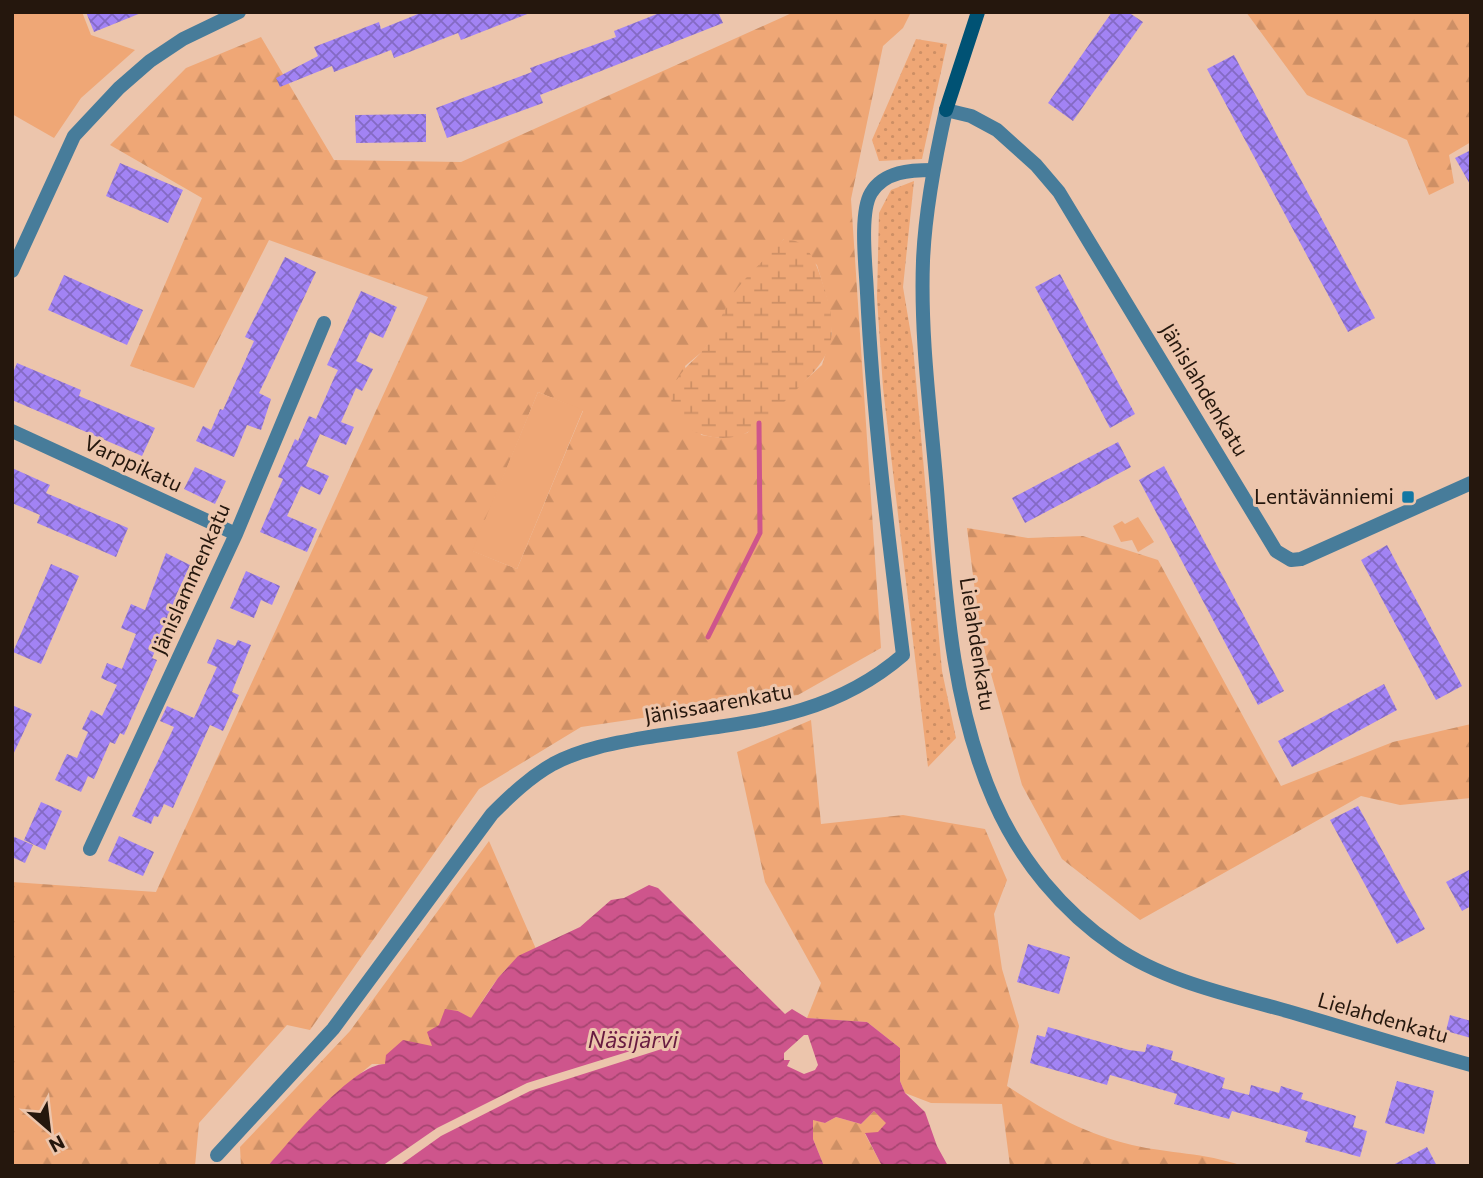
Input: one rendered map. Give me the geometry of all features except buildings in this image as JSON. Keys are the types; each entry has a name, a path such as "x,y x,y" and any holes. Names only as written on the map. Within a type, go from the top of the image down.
{"main road":[{"name":"Lielahdenkatu","path":"946,110 978,12"}],"street":[{"path":"12,271 75,136 119,88 150,61 183,39 239,12"},
{"name":"Lielahdenkatu","path":"946,110 933,170 923,261 924,319 943,557 956,671 973,743 996,804 1013,839 1057,897 1115,947 1148,966 1210,989 1471,1065"},
{"name":"Jänislahdenkatu","path":"946,110 971,116 997,130 1051,180 1276,551 1284,558 1301,558 1471,483"},
{"name":"Jänissaarenkatu","path":"217,1155 333,1029 492,814 518,788 554,763 601,745 796,714 853,692 881,675 903,655 876,435 865,254 866,205 869,194 884,179 910,170 933,170"},
{"name":"Jänislammenkatu","path":"90,849 236,534 324,323"},
{"name":"Varppikatu","path":"12,431 236,534"}],"green space":[{"path":"12,12 82,12 91,35 135,50 81,98 54,138 12,114"},
{"path":"794,12 911,12 903,28 883,46 851,199 881,648 798,695 581,727 479,789 310,1030 287,1025 199,1123 195,1166 12,1166 12,882 156,892 428,297 269,240 194,388 130,366 202,198 110,145 186,68 261,37 334,160 461,162","holes":["784,239 817,265 827,299 832,333 822,365 747,433 721,438 701,435 685,366 703,351","538,392 583,411 517,569 473,551"]},
{"path":"1246,12 1471,12 1471,142 1449,155 1454,183 1429,195 1407,140 1307,95"},
{"path":"916,39 947,44 922,159 879,161 872,140"},
{"path":"914,181 903,287 913,347 942,671 956,738 928,767 883,388 877,298 879,213 891,190"},
{"path":"784,239 793,240 806,249 818,271 832,323 828,349 822,361 802,384 754,429 736,437 722,438 694,431 682,423 675,413 671,401 674,386 708,343 736,290"},
{"path":"538,392 583,410 517,569 472,551"},
{"path":"1138,517 1154,542 1138,552 1132,540 1121,542 1113,526 1122,521 1125,524"},
{"path":"967,528 1028,538 1083,536 1158,560 1281,786 1393,742 1471,724 1471,798 1400,805 1361,796 1140,920 1062,859 1022,785 981,638"},
{"path":"811,720 821,824 903,815 985,829 1007,880 994,914 1002,969 1019,1026 1007,1086 1052,1113 1097,1135 1132,1145 1214,1158 1243,1166 1010,1166 1002,1104 931,1103 905,1093 900,1081 900,1048 867,1022 807,1018 821,983 765,882 737,752"},
{"path":"489,841 536,949 506,969 471,1019 458,1011 433,1047 385,1064 372,1064 327,1101 268,1166 241,1166 240,1147 350,1031"},
{"path":"874,1111 887,1123 878,1133 865,1134 882,1166 824,1166 813,1139 812,1119 825,1123 836,1117 861,1124"}],"water":[{"name":"Näsijärvi","path":"649,885 658,888 785,1014 792,1009 807,1018 867,1022 900,1048 900,1081 905,1093 925,1112 937,1146 948,1166 882,1166 865,1133 878,1132 886,1123 874,1111 861,1124 836,1117 825,1123 813,1120 813,1139 824,1166 268,1166 340,1089 372,1067 385,1064 386,1055 403,1040 432,1046 427,1032 439,1025 445,1009 458,1011 471,1018 498,978 518,956 580,927 611,900 624,898","holes":["804,1035 808,1035 818,1065 815,1070 804,1074 787,1066 790,1060 784,1060 784,1053"]}],"pier":[{"path":"666,1040 668,1047 530,1091 441,1136 399,1166 382,1166 437,1128 527,1083"}],"waterway":[{"path":"708,637 760,533 759,423"}],"place":[{"name":"Lentävänniemi","path":"1408,497"}]}
